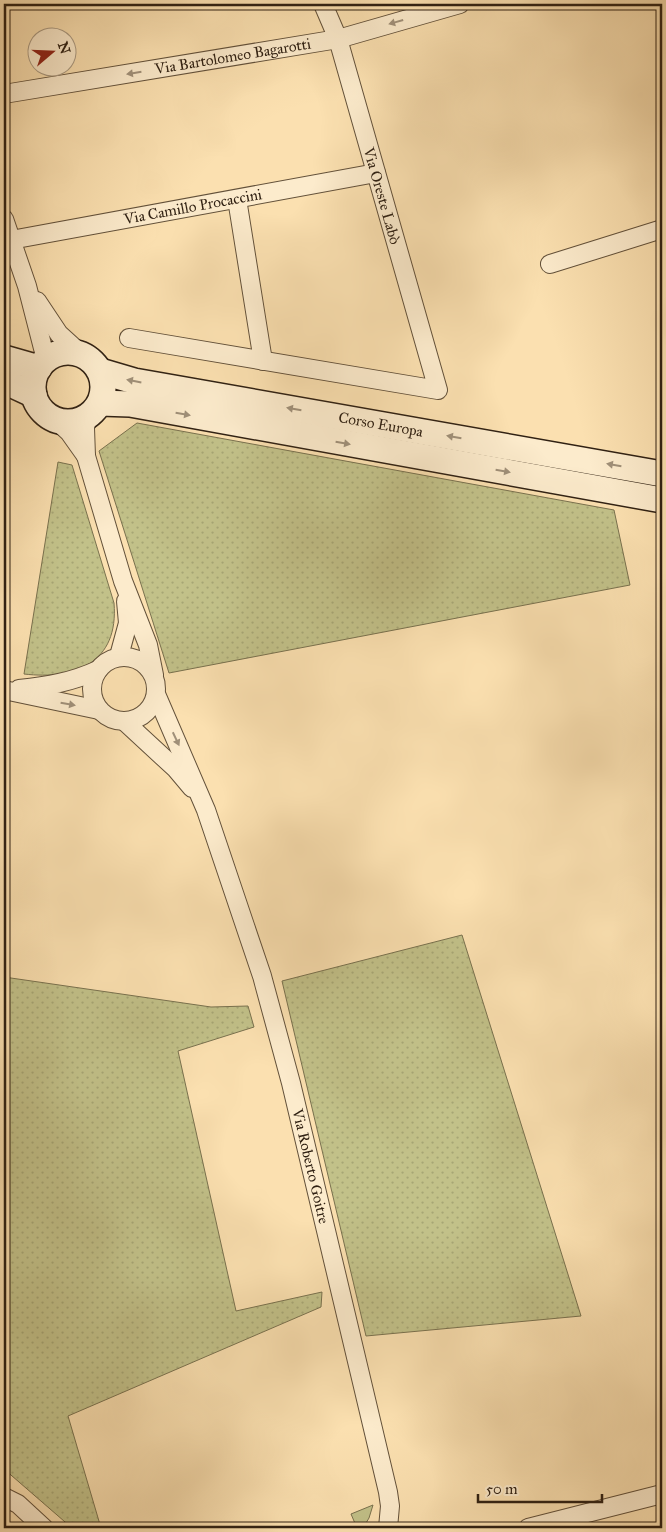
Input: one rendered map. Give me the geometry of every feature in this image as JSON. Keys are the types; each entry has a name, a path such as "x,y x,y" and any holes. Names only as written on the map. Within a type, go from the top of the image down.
{"main road":[{"path":"58,422 42,411 34,395 35,376 42,364 63,352 81,354"},
{"name":"Corso Europa","path":"81,354 95,364 100,371 134,381 662,474"},
{"path":"4,358 42,364"},
{"path":"94,410 104,392 100,371"},
{"path":"4,381 34,395"},
{"name":"Corso Europa","path":"58,422 73,423 94,410 130,404 662,500"}],"street":[{"name":"Via Oreste Labò","path":"264,361 438,390 338,39 323,4"},
{"name":"Via Bartolomeo Bagarotti","path":"4,94 338,39 460,4"},
{"name":"Via Camillo Procaccini","path":"11,240 376,173"},
{"path":"129,338 264,361 238,199"},
{"path":"4,219 27,286 42,364"},
{"path":"550,264 662,229"},
{"path":"27,286 59,334 81,354"},
{"path":"94,410 84,434 86,456 123,581 148,645 156,694 148,711 133,720 124,721 106,716 99,710 4,690 56,685 79,679 98,670"},
{"path":"58,422 69,432 86,456"},
{"path":"119,656 128,623 123,581"},
{"path":"99,710 92,690 93,680 104,663 119,656 140,660 154,675"},
{"name":"Via Roberto Goitre","path":"156,694 206,810 262,976 291,1083 388,1492 390,1506 388,1528"},
{"name":"Via Roberto Goitre","path":"124,721 176,769 206,810"},
{"path":"528,1528 662,1494"},
{"path":"4,1497 18,1504 44,1528"}],"shaded area":[{"path":"137,423 614,510 630,585 169,673 99,451"},
{"path":"58,462 72,465 114,603 114,624 109,640 101,653 90,663 76,670 60,674 24,674"},
{"path":"462,935 581,1316 366,1336 282,981"},
{"path":"4,977 211,1007 248,1006 254,1027 178,1051 236,1311 322,1292 321,1307 68,1416 101,1528 72,1528 4,1469"},
{"path":"373,1505 369,1518 363,1528 357,1528 351,1514"}]}
